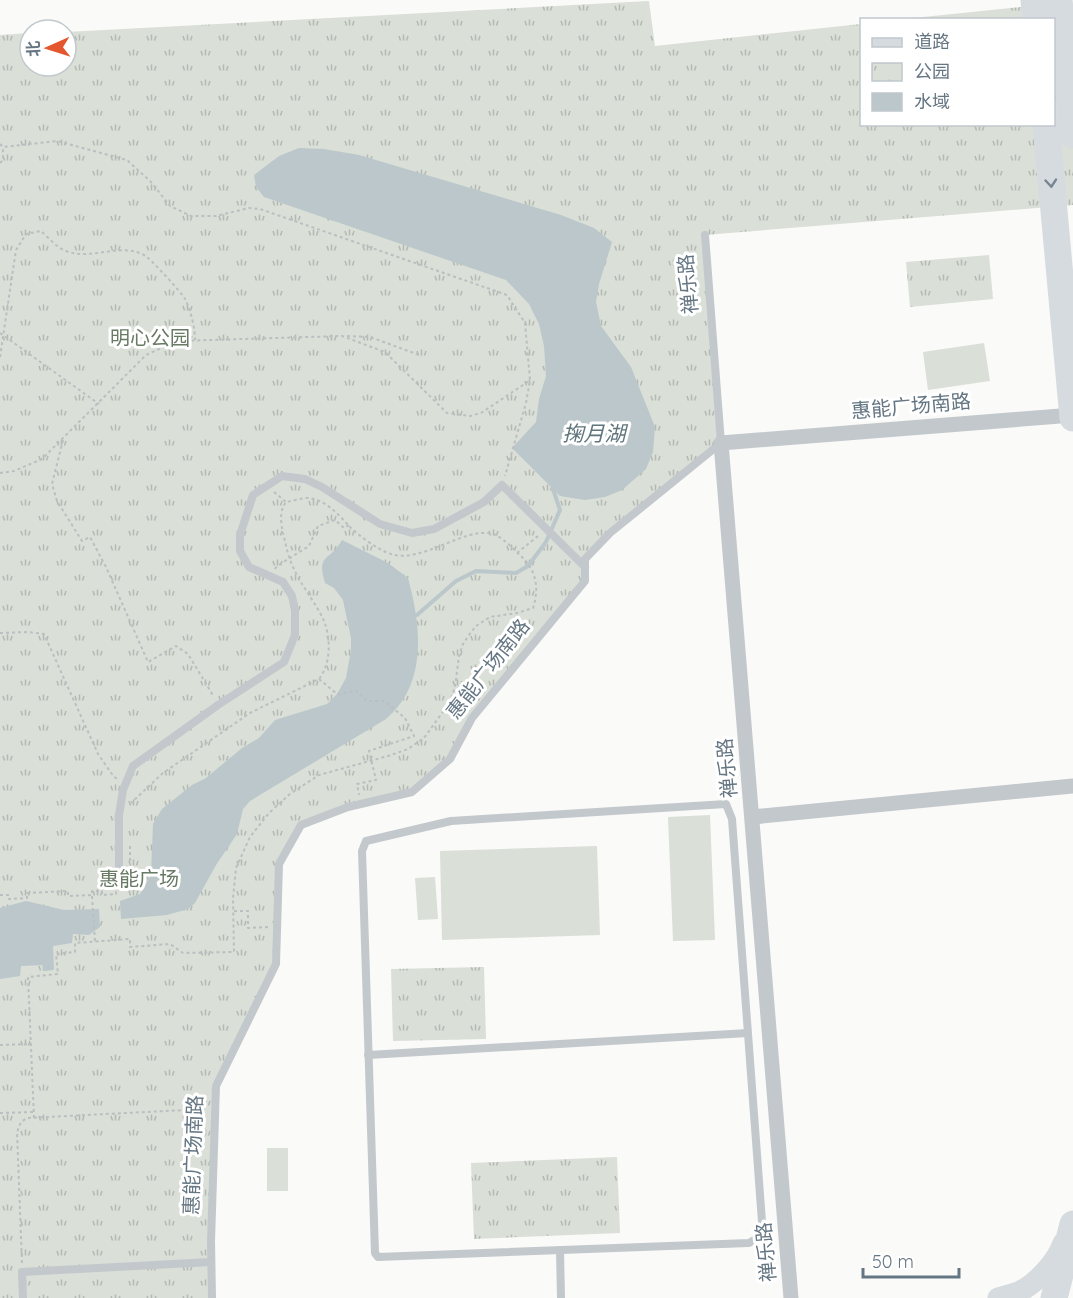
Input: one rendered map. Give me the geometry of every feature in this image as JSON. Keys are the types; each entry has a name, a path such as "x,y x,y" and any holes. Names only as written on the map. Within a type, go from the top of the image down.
{"highway":[{"path":"1034,0 1036,18"},
{"path":"1059,0 1073,135"},
{"path":"1046,126 1073,416"},
{"path":"1054,1298 1073,1224"}],"street":[{"name":"惠能广场南路","path":"721,443 1073,416"},
{"name":"禅乐路","path":"721,443 791,1298"},
{"path":"752,817 1073,786"},
{"path":"998,1298 1025,1289 1043,1274 1060,1251 1073,1217"}],"lane":[{"name":"禅乐路","path":"705,235 721,443"},
{"name":"惠能广场南路","path":"212,1298 216,1086 276,964 279,864 301,825 361,804 412,792 450,759 472,718 585,581 585,559 610,534 721,443"},
{"path":"121,868 119,815 126,783 133,766 218,705 284,662 295,635 295,610 292,596 283,582 249,567 240,551 240,535 253,495 282,476 305,479 322,487 380,524 412,533 434,530 484,502 502,485 585,567"},
{"path":"726,804 732,819 748,1033 763,1235 749,1243 378,1257 375,1253 362,851 366,841 451,821 726,804"},
{"path":"369,1055 748,1033"},
{"path":"560,1250 561,1298"},
{"path":"23,1298 22,1272 211,1262"}],"path":[{"path":"0,163 3,160 2,145 57,141 127,160 151,182 170,206 191,216 216,216 249,208 260,209 507,295 525,323 530,380 526,403 502,485"},
{"path":"0,357 16,250 26,234 40,231 64,251 81,255 121,250 145,255 185,298 195,332 195,340"},
{"path":"0,333 99,404"},
{"path":"342,336 386,352 447,413 470,416 481,413 530,380"},
{"path":"0,473 14,471 42,459 146,356 177,341 370,337 422,356"},
{"path":"63,439 52,484 57,501 82,541 90,537 106,567 148,662 176,646 188,654 218,705"},
{"path":"267,486 286,502"},
{"path":"34,1118 28,976 58,974 57,954 75,952 75,942 130,939 130,947 170,944 183,953 234,952 236,868 250,837 269,813 290,794 319,775 408,748 424,738 450,702 456,687 463,644 476,626 490,617 532,608 537,594 533,573 525,560 495,535 477,534 413,554 393,555 373,545 349,525 338,512 312,499 286,502 282,507 281,525 290,560 307,594 325,622 329,646 323,673 319,679 250,713 163,773 132,802 127,810"},
{"path":"272,576 277,567 309,546 318,526 334,520 344,528 349,525"},
{"path":"517,553 547,529"},
{"path":"0,633 44,634 98,754 114,777 126,783"},
{"path":"319,679 337,694 357,690 367,701 384,701 405,718 414,736 369,751 376,780 357,784 361,804"},
{"path":"129,866 130,846"},
{"path":"95,941 92,891 116,894 116,890 124,890 121,868"},
{"path":"0,895 9,895 9,899 27,898 27,893 68,891 68,896 92,895"},
{"path":"234,911 248,911 248,928 277,927"},
{"path":"0,1045 31,1044"},
{"path":"22,1272 17,1132 21,1122 27,1118 215,1108"},
{"path":"0,1113 34,1112"}],"green space":[{"path":"649,1 655,46 860,24 860,126 1055,126 1055,18 914,18 1059,3 1073,135 1073,205 705,235 721,443 610,533 586,559 585,581 472,718 450,759 412,792 349,807 301,825 279,864 276,964 216,1086 212,1298 0,1298 0,35 18,34 18,78 78,78 78,31"},
{"path":"989,255 993,299 910,307 906,262"},
{"path":"984,343 990,381 928,390 923,352"},
{"path":"710,815 715,940 673,941 668,817"},
{"path":"597,846 600,935 442,940 440,851"},
{"path":"435,877 438,919 418,920 415,878"},
{"path":"484,967 486,1039 393,1041 391,969"},
{"path":"267,1148 288,1148 288,1191 267,1191"},
{"path":"617,1157 620,1233 474,1239 471,1163"}],"water":[{"name":"掬月湖","path":"299,148 324,149 359,155 561,215 594,228 612,242 596,302 601,326 631,367 655,427 653,452 646,469 622,490 605,497 585,500 560,496 512,448 536,422 539,399 546,376 544,346 539,324 529,304 506,280 264,197 256,187 254,175 279,156"},
{"path":"342,540 388,563 408,578 416,615 418,653 409,689 400,705 386,719 250,801 243,809 237,834 216,865 195,903 188,909 167,915 121,919 120,901 140,894 151,875 153,824 162,809 192,785 206,778 242,748 259,738 275,720 327,704 337,694 346,678 351,638 343,600 334,588 325,583 322,567 323,562"},
{"path":"26,901 64,910 99,909 100,927 89,935 73,934 72,943 53,946 54,970 43,971 43,965 21,966 20,976 0,979 0,908"}],"waterway":[{"path":"417,615 456,581 476,571 516,573 528,566 546,542 560,510 553,489"}],"park label":[{"name":"明心公园","path":"150,338"},
{"name":"惠能广场","path":"139,879"}]}
